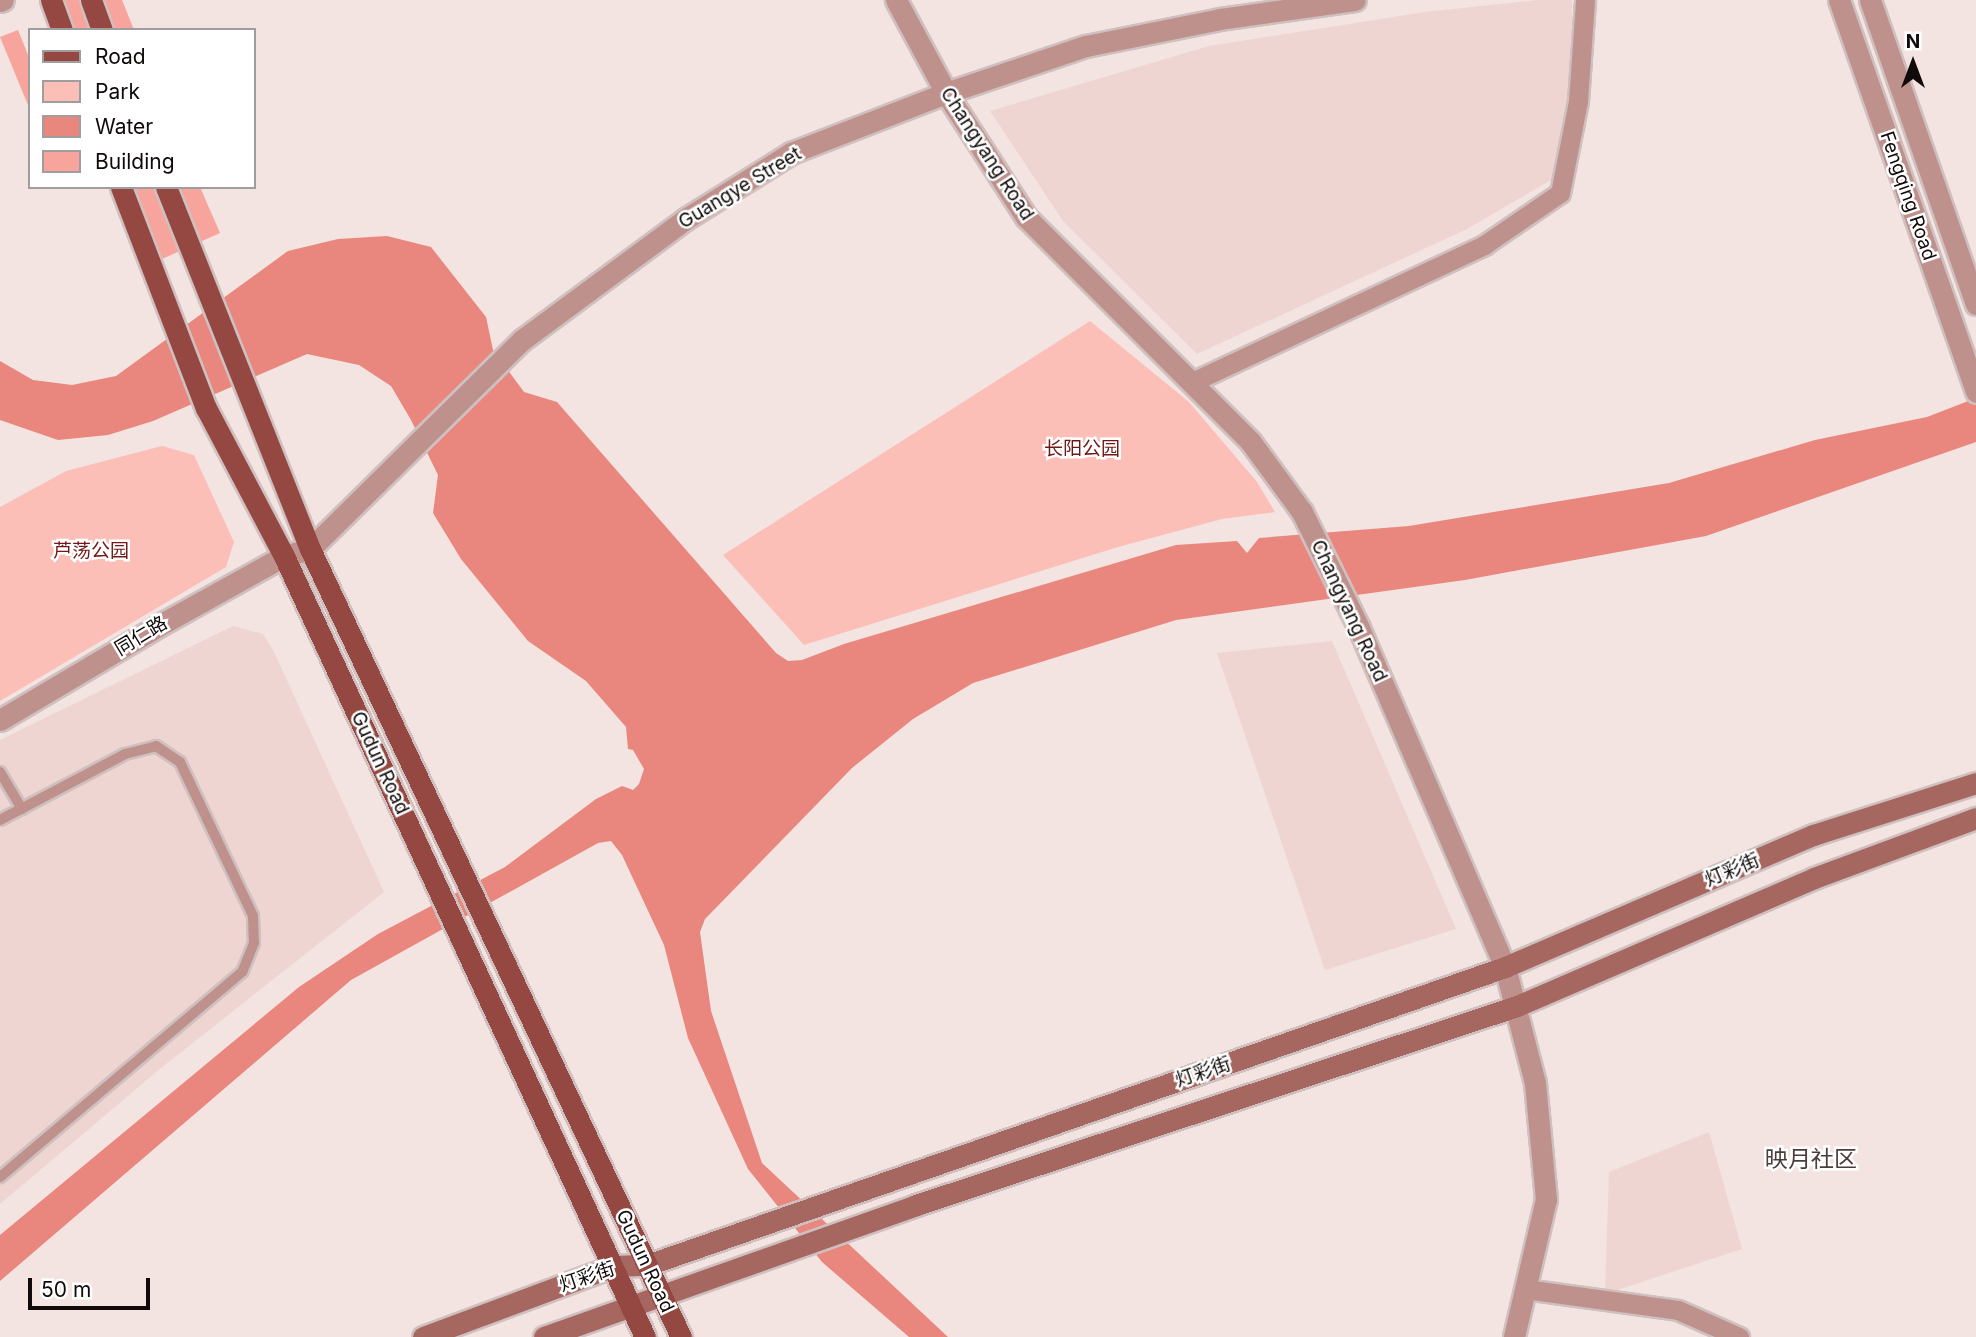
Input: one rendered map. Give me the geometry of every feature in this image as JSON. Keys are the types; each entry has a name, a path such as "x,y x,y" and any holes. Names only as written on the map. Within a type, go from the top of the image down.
{"main road":[{"path":"51,0 61,28"},
{"path":"90,0 102,28"},
{"name":"Gudun Road","path":"122,189 206,408 284,556 645,1337"},
{"name":"Gudun Road","path":"167,189 310,549 681,1337"},
{"name":"灯彩街","path":"423,1337 614,1266 647,1265 1505,967 1813,835 1976,783"},
{"name":"灯彩街","path":"544,1337 773,1254 1517,1006 1814,878 1976,818"}],"street":[{"name":"Changyang Road","path":"896,0 946,93 1026,218 1250,441 1302,512 1359,628 1505,967 1535,1083 1546,1199 1514,1337"},
{"name":"Guangye Street","path":"310,549 403,454 523,340 687,218 792,153 946,93 1086,46 1355,0"},
{"path":"1192,382 1484,245 1560,193 1578,101 1585,0"},
{"name":"Fengqing Road","path":"1839,0 1976,391"},
{"name":"Fengqing Road","path":"1870,0 1976,304"},
{"name":"同仁路","path":"0,720 284,556 310,549"},
{"path":"1525,1289 1678,1310 1739,1337"}],"lane":[{"path":"0,820 125,754 156,746 180,762 253,916 254,943 242,972 0,1177"},
{"path":"0,772 22,808"}],"shaded area":[{"path":"1538,0 1572,0 1571,80 1551,180 1467,229 1197,354 1063,221 990,111 1209,46 1425,12"},
{"path":"233,626 263,634 274,652 384,892 161,1068 0,1204 0,740"},
{"path":"1332,641 1456,929 1325,970 1217,653"},
{"path":"1709,1132 1742,1249 1605,1294 1609,1172"}],"green space":[{"name":"长阳公园","path":"1090,321 1189,402 1257,482 1275,512 1222,519 1118,547 804,645 723,555"},
{"name":"芦荡公园","path":"162,446 194,455 234,542 226,567 0,701 0,507 66,471"}],"water":[{"path":"387,236 431,247 486,317 493,350 524,392 557,402 776,653 788,661 802,660 844,644 1176,545 1237,541 1247,553 1259,538 1409,526 1669,483 1815,440 1927,417 1976,398 1976,442 1706,536 1465,580 1176,620 973,683 913,719 852,768 705,919 700,932 711,1011 762,1163 948,1337 909,1337 822,1262 748,1169 688,1038 664,945 622,855 611,841 598,843 351,980 0,1281 0,1235 299,987 378,934 505,867 596,799 622,786 633,790 639,784 644,769 633,750 628,749 626,727 586,681 528,641 461,559 433,513 438,475 411,420 391,386 359,365 307,354 153,421 108,435 58,440 0,420 0,361 33,380 72,385 116,376 288,251 338,239"}],"building":[{"path":"53,0 122,0 133,28 64,28"},
{"path":"18,30 28,55 28,105 0,37"},
{"path":"132,189 201,189 220,233 162,259"}],"district":[{"name":"映月社区","path":"1811,1159"}]}
